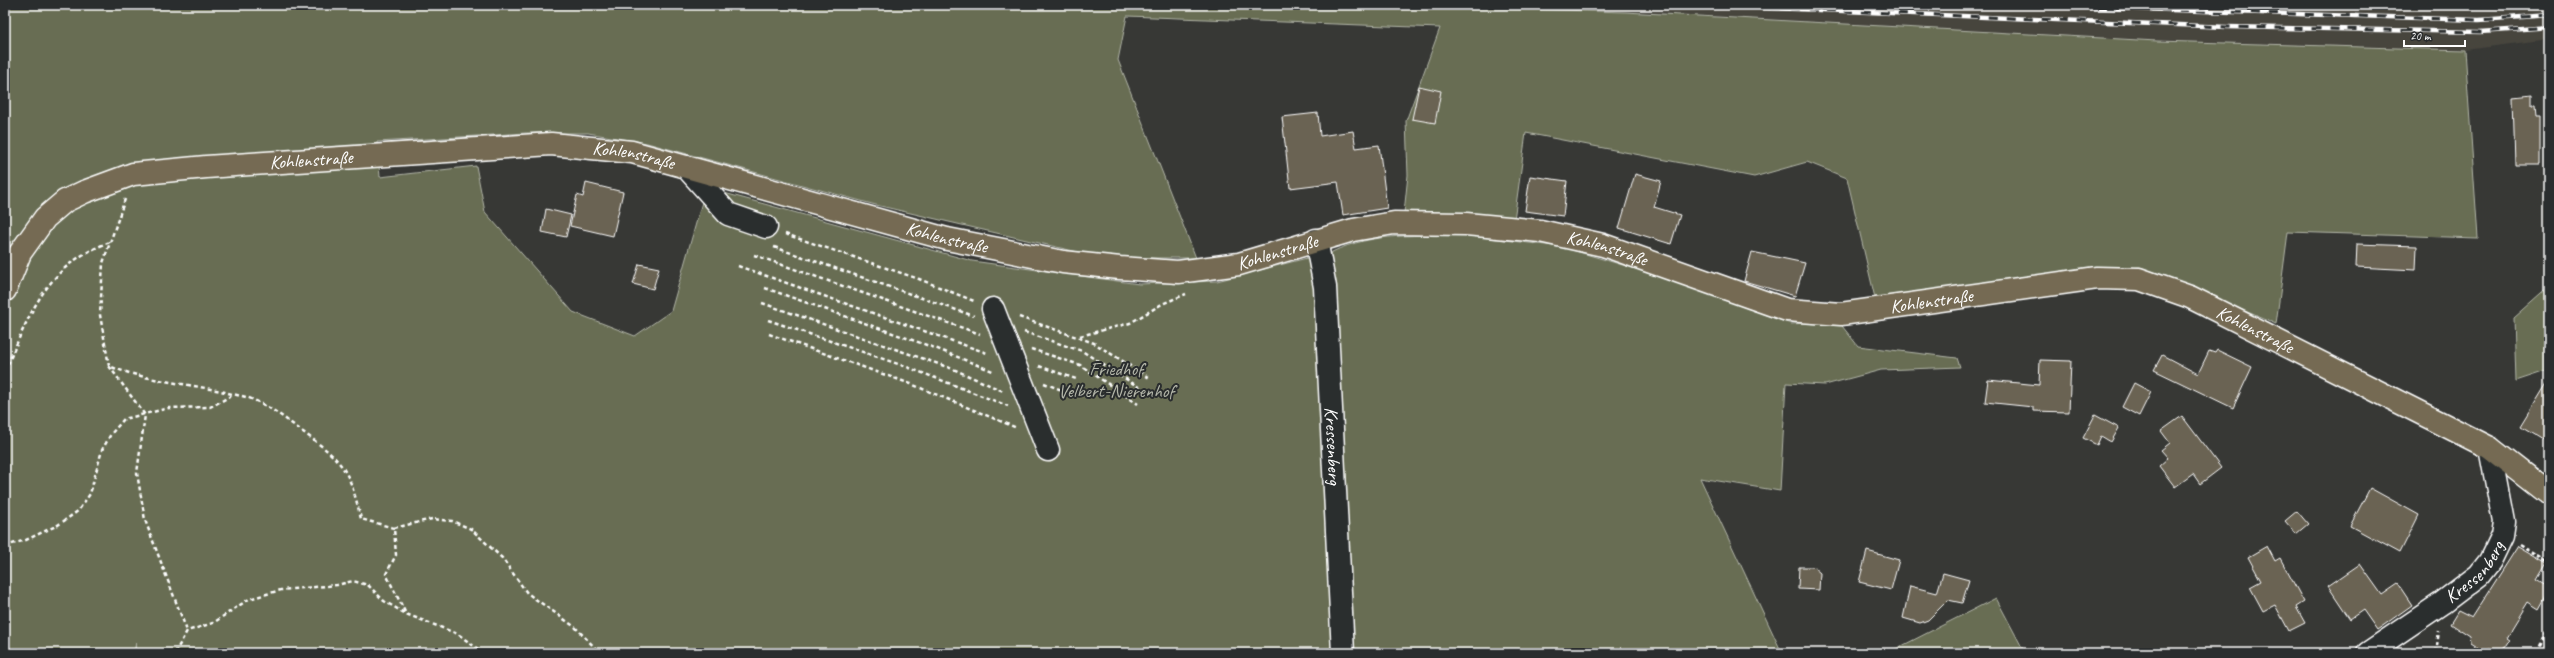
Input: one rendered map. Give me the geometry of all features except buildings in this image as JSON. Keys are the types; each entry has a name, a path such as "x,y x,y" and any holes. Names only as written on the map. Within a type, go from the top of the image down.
{"main road":[{"name":"Kohlenstraße","path":"5,290 20,253 45,218 65,201 84,192 133,174 206,166 550,144 632,152 947,238 1064,262 1178,272 1239,264 1353,230 1394,223 1466,224 1540,231 1603,245 1787,310 1841,314 2097,278 2139,279 2190,297 2490,448 2549,494"}],"street":[{"path":"686,167 728,214 766,236"},
{"name":"Kressenberg","path":"1316,240 1325,287 1343,653"},
{"path":"999,325 1046,446"},
{"name":"Kressenberg","path":"2368,653 2442,603 2479,575 2493,555 2502,536 2503,510 2490,448"}],"path":[{"path":"133,174 103,263 100,315 109,366 145,415 137,473 145,520 187,631"},
{"path":"766,236 919,279 999,325 1080,366 1138,404"},
{"path":"766,236 999,325 1082,351 1148,393"},
{"path":"5,371 35,305 50,282 68,263 93,248 110,241"},
{"path":"754,255 1000,341 999,325"},
{"path":"738,266 1017,370 1023,374 1069,392"},
{"path":"765,288 935,348 1007,377 1017,370 1019,359 1076,379"},
{"path":"1079,336 1130,323 1162,304 1189,292"},
{"path":"762,303 953,369 1032,410"},
{"path":"768,320 1032,410"},
{"path":"999,325 1079,336 1122,359 1151,379"},
{"path":"769,334 959,402 1046,446"},
{"path":"109,366 132,375 253,399 281,416 326,448 342,464 352,482 361,519 394,528 432,519 452,521 471,529 502,558 527,593 575,627 600,653"},
{"path":"5,546 26,540 58,525 78,511 90,494 102,450 111,434 124,419 169,408 210,407 234,395"},
{"path":"394,528 396,555 386,574 406,614"},
{"path":"2502,536 2549,562"},
{"path":"175,653 187,631 213,623 249,599 280,590 337,585 353,581 368,585 384,601 406,614 458,634 482,653"},
{"path":"2537,653 2549,626"}],"shaded area":[{"path":"1394,5 2344,5 2463,10 2549,5 2549,39 2465,50 2157,41 1625,12"}],"green space":[{"name":"Friedhof Velbert-Nierenhof","path":"5,5 1394,5 1625,12 2157,41 2465,50 2478,238 2288,232 2276,324 2140,267 2014,280 1875,298 1847,178 1807,162 1754,177 1526,133 1514,220 1404,213 1408,175 1406,121 1440,28 1127,16 1118,60 1196,258 1131,258 1078,252 876,205 647,143 588,133 526,133 377,142 380,177 476,166 485,212 573,312 635,336 671,311 706,188 972,261 1139,284 1217,281 1311,257 1320,302 1337,653 135,653 136,642 134,653 5,653"},
{"path":"1464,235 1562,247 1653,274 1791,324 1838,321 1858,346 1957,358 1960,367 1881,370 1825,385 1786,383 1780,491 1700,478 1782,653 1348,653 1325,270 1332,252 1363,241 1397,236"},
{"path":"2549,287 2549,370 2516,381 2514,318"},
{"path":"1996,598 2025,653 1888,653"}],"railway":[{"path":"1700,5 2227,27 2481,32 2549,27"},
{"path":"2017,5 2479,20 2549,15"}]}
